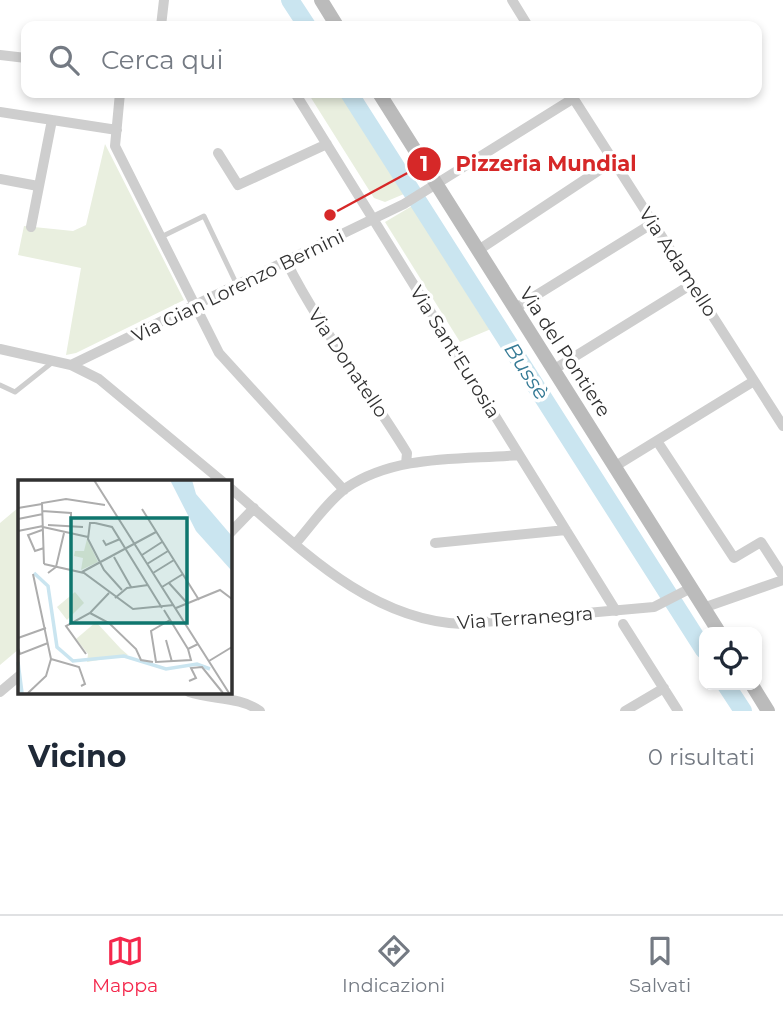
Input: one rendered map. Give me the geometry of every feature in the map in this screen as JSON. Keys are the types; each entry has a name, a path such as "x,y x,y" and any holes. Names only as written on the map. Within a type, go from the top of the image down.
{"main road":[{"path":"321,0 334,21"},
{"name":"Via del Pontiere","path":"382,98 434,187 614,467 687,590 704,608 716,627"},
{"path":"755,690 768,711"}],"street":[{"path":"162,21 164,0"},
{"path":"512,0 525,21"},
{"path":"0,55 21,57"},
{"path":"120,98 115,146 163,236 219,353 344,490"},
{"name":"Via Sant'Eurosia","path":"298,98 616,611"},
{"name":"Via Adamello","path":"404,205 568,98"},
{"name":"Via Adamello","path":"574,98 783,426"},
{"path":"0,112 117,130"},
{"path":"31,227 51,120"},
{"path":"218,153 238,185 327,144"},
{"path":"477,251 613,161"},
{"path":"0,179 38,186"},
{"name":"Via Gian Lorenzo Bernini","path":"71,365 404,205"},
{"path":"514,309 653,223"},
{"name":"Via Donatello","path":"286,261 307,303 372,395 407,453 406,464"},
{"path":"553,370 692,284"},
{"path":"0,349 71,365 116,390 221,480"},
{"path":"614,467 754,381"},
{"path":"657,441 734,558 761,542 783,578 704,608"},
{"path":"295,544 344,490 377,471 406,464 519,455"},
{"name":"Via Terranegra","path":"231,489 340,580 384,606 438,623 461,624 662,605 687,590"},
{"path":"231,532 254,508"},
{"path":"435,543 566,530"},
{"path":"623,624 678,711"},
{"path":"0,692 18,677"},
{"path":"625,711 664,688"},
{"path":"194,694 235,699 260,711"}],"lane":[{"path":"163,236 204,216 237,285"},
{"path":"0,385 15,392 54,361"}],"green space":[{"path":"311,98 344,98 404,194 385,202 374,198"},
{"path":"105,144 184,300 76,353 66,355 81,268 18,255 24,226 73,231 86,225"},
{"path":"412,206 491,329 460,342 385,222"},
{"path":"18,508 18,650 0,665 0,523"}],"waterway":[{"name":"Bussè","path":"290,0 304,21"},
{"name":"Bussè","path":"352,98 699,642"},
{"name":"Bussè","path":"729,690 743,711"}],"place":[{"name":"Pizzeria Mundial","path":"330,215"}]}
